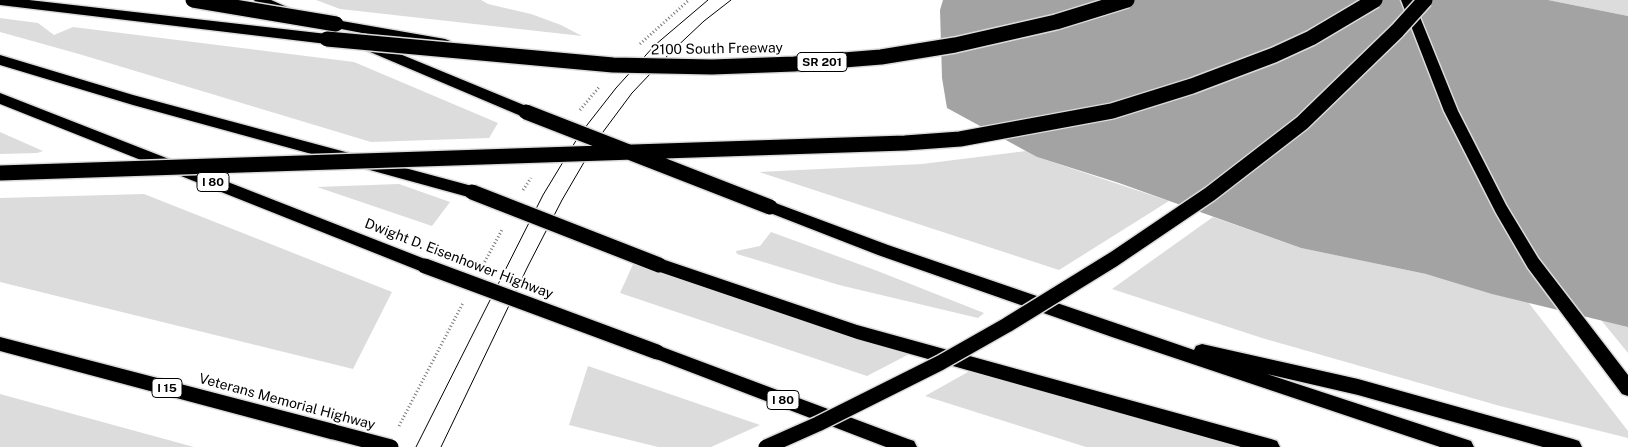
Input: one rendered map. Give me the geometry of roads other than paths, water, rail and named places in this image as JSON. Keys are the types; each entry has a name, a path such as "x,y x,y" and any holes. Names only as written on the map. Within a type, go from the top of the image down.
{"highway":[{"path":"192,0 510,56"},
{"path":"260,0 526,112 883,250 1112,330 1465,447"},
{"name":"2100 South Freeway","path":"510,56 662,67 771,65 881,57 977,40 1064,20 1127,0"},
{"path":"0,173 895,144 960,138 1017,130 1112,111 1183,89 1274,55 1318,34 1375,0"},
{"path":"1407,0 1451,111 1510,224 1533,263 1628,388"},
{"path":"766,447 818,424 940,363 1114,259 1196,204 1302,123 1397,31 1425,0"},
{"path":"6,1 327,39 510,56"},
{"path":"0,60 133,100 472,192 659,265 857,332 1271,447"},
{"name":"Dwight D. Eisenhower Highway","path":"0,98 425,266 908,447"},
{"path":"1112,330 1358,387 1573,447"},
{"name":"Veterans Memorial Highway","path":"0,344 391,447"}],"tram line":[{"path":"416,447 543,195 580,134 616,88 655,45 708,0"},
{"path":"441,447 528,266 562,200 597,140 632,93 670,53 704,21 731,0"}]}
